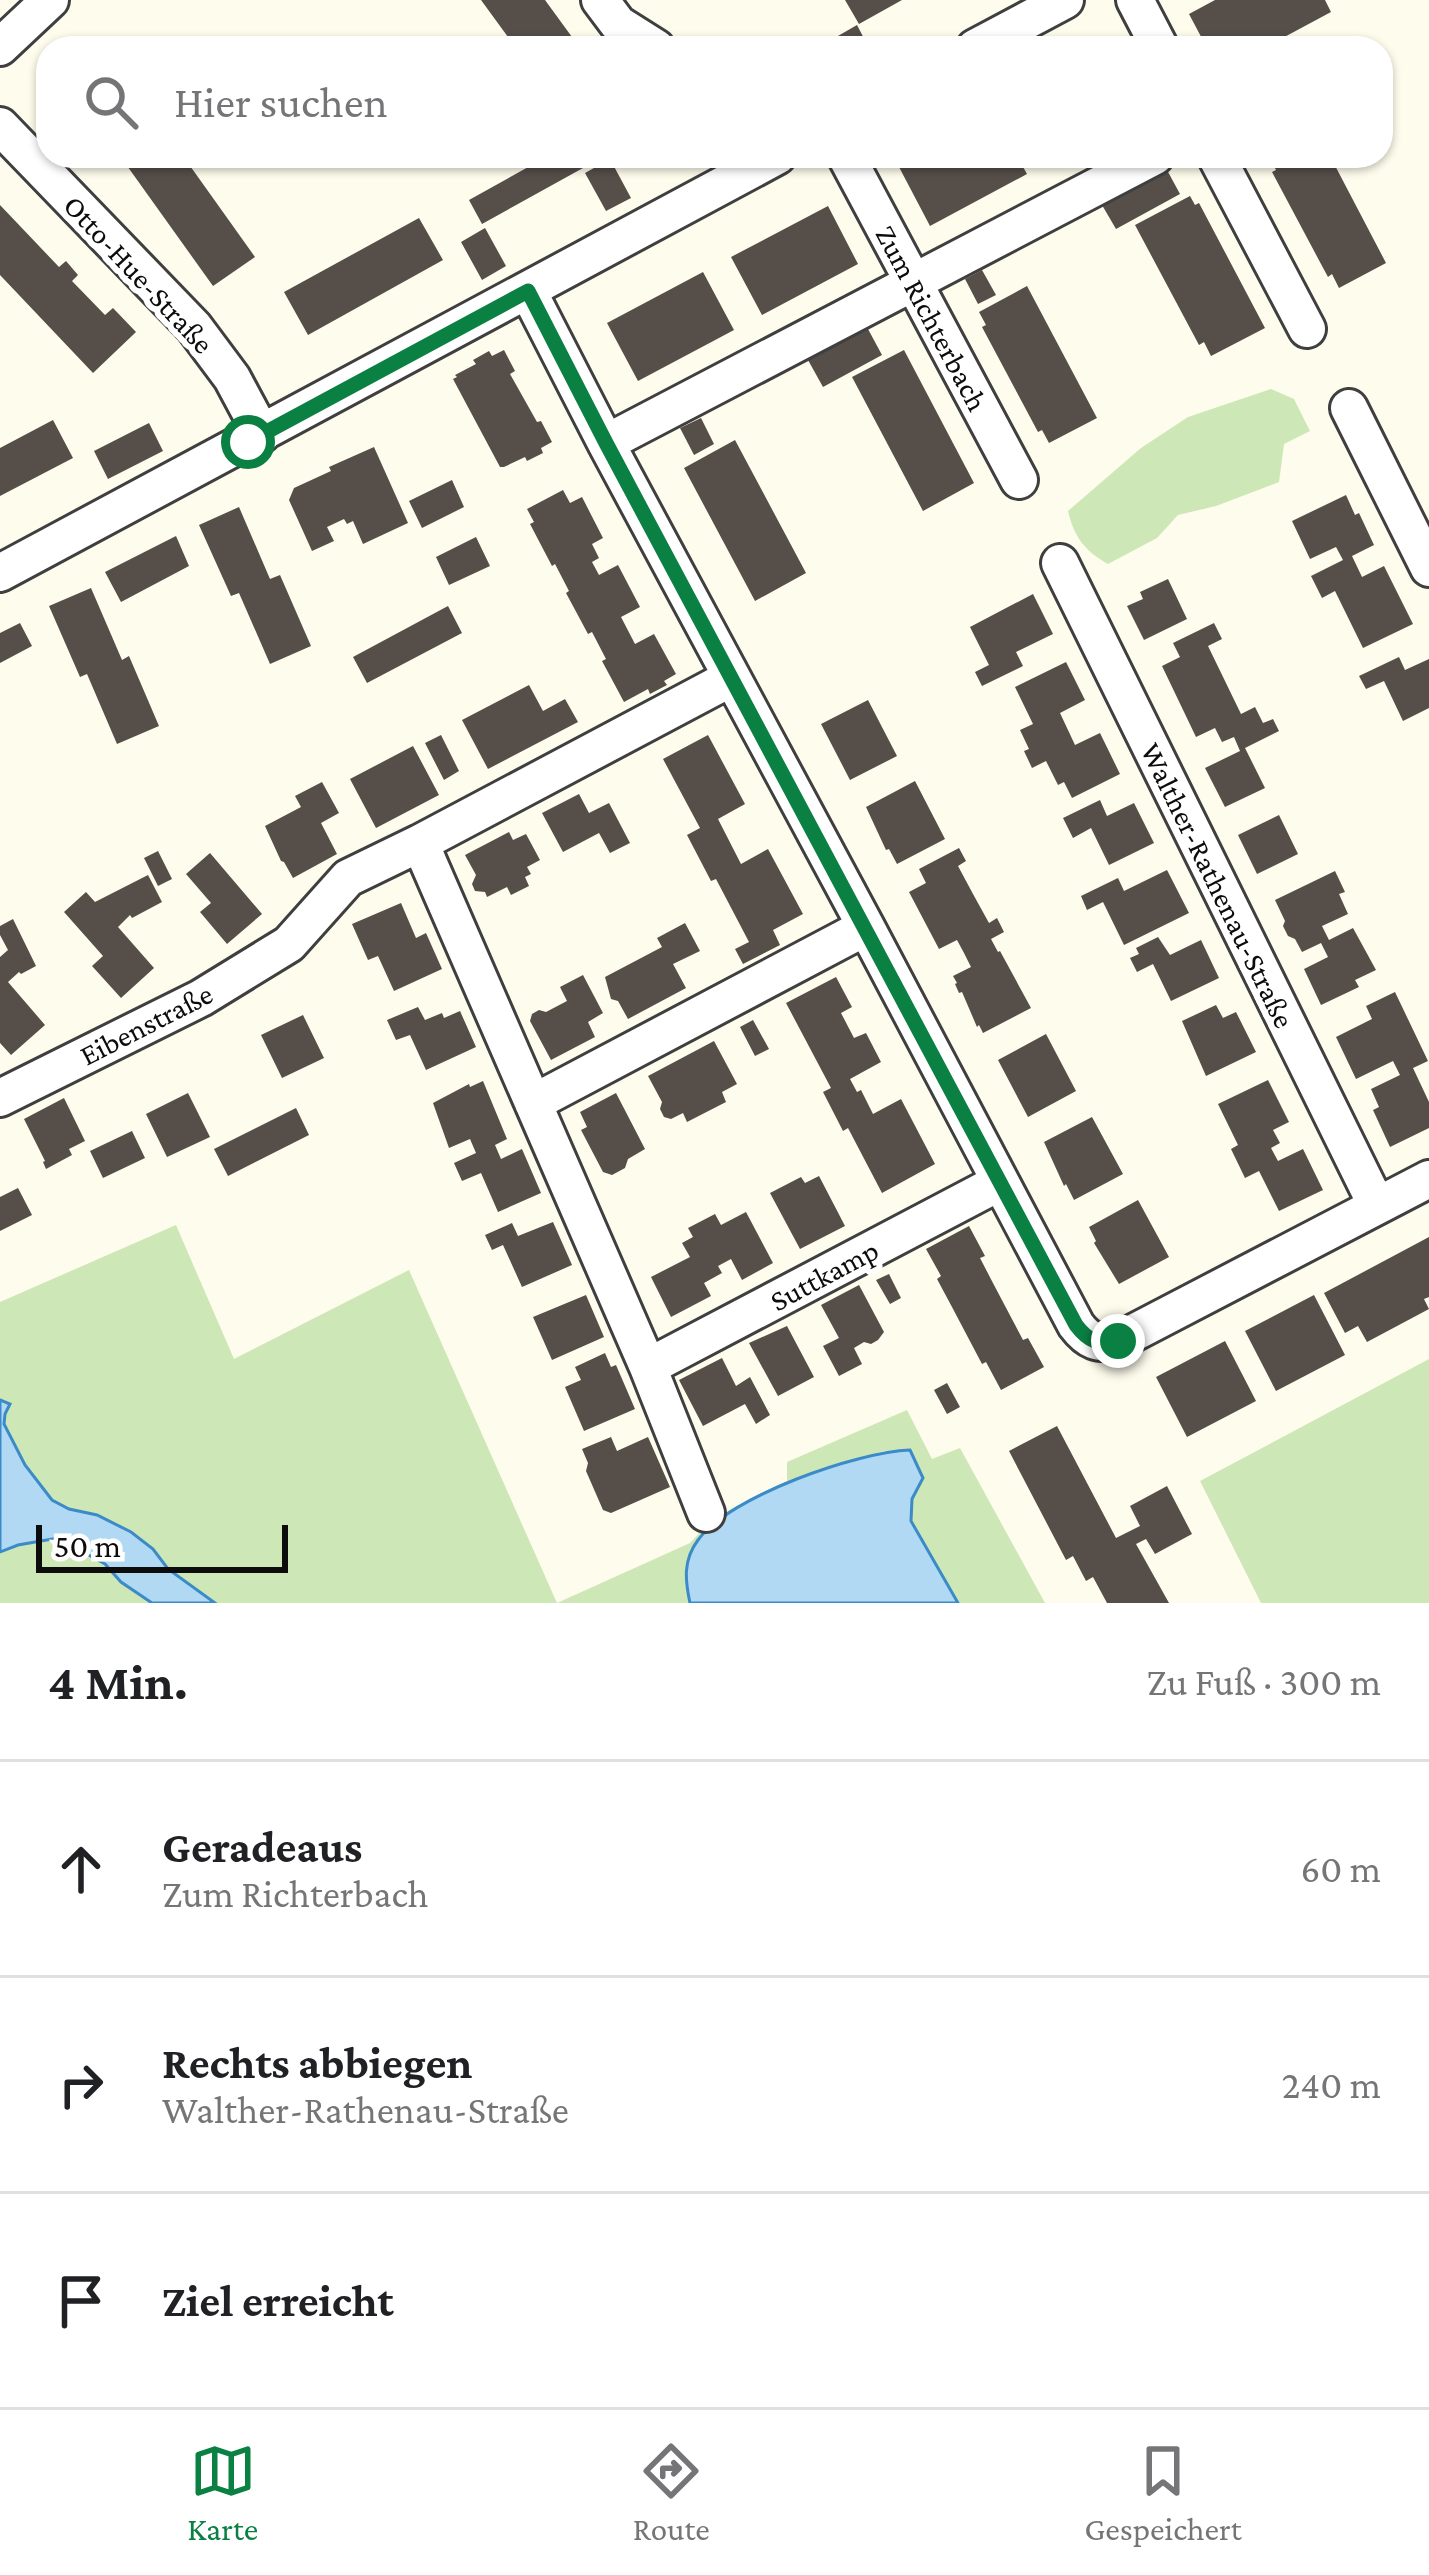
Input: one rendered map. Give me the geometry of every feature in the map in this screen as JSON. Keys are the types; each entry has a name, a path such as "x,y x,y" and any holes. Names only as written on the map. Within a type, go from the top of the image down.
{"street":[{"path":"0,47 50,0"},
{"path":"600,0 618,24 637,36"},
{"path":"998,36 1065,0"},
{"path":"1135,0 1154,36"},
{"name":"Otto-Hue-Straße","path":"0,126 36,163"},
{"name":"Otto-Hue-Straße","path":"41,168 194,327 232,378 262,434"},
{"path":"0,573 755,168"},
{"name":"Zum Richterbach","path":"852,168 1019,480"},
{"path":"606,443 1132,168"},
{"path":"1222,168 1307,329"},
{"path":"528,291 1086,1339 1103,1344 1118,1341 1429,1179"},
{"path":"1349,408 1429,568"},
{"name":"Walther-Rathenau-Straße","path":"1060,563 1377,1206"},
{"path":"706,1513 648,1367 420,843 731,677"},
{"name":"Eibenstraße","path":"0,1098 142,1029 290,944 348,878 420,843"},
{"path":"533,1103 866,927"},
{"name":"Suttkamp","path":"648,1367 1000,1182"}],"green space":[{"path":"1271,389 1294,399 1310,431 1284,444 1279,482 1178,515 1157,538 1108,564 1082,542 1068,511 1141,448 1188,417"},
{"path":"176,1225 234,1359 409,1270 557,1603 215,1603 168,1569 153,1549 97,1515 52,1500 25,1465 4,1423 9,1408 7,1401 0,1400 0,1302"},
{"path":"1429,1359 1429,1603 1261,1603 1200,1481"},
{"path":"907,1410 932,1459 960,1448 1045,1603 958,1603 911,1521 912,1499 923,1477 910,1450 884,1451 803,1476 687,1590 690,1603 557,1603 690,1543 731,1509 787,1481 787,1462"},
{"path":"58,1538 105,1564 121,1582 152,1603 0,1603 0,1552"}],"water":[{"path":"0,1400 10,1404 4,1424 25,1465 52,1500 131,1532 168,1569 215,1603 152,1603 121,1582 105,1564 58,1538 0,1552"},
{"path":"910,1450 923,1478 912,1499 911,1521 958,1603 690,1603 686,1578 690,1555 714,1524 737,1508 828,1468"}],"building":[{"path":"481,0 545,0 571,36 507,36"},
{"path":"845,0 902,0 859,24"},
{"path":"1215,0 1325,0 1331,12 1286,36 1201,36 1189,14"},
{"path":"857,25 863,36 838,36"},
{"path":"129,168 192,168 255,257 213,286"},
{"path":"526,168 583,168 482,224 469,200"},
{"path":"615,168 631,198 606,211 585,173"},
{"path":"900,168 1024,168 1027,174 930,226"},
{"path":"1336,168 1386,263 1339,288 1332,274 1328,277 1272,172"},
{"path":"1167,170 1180,194 1116,229 1102,205"},
{"path":"1190,196 1195,205 1199,203 1265,328 1211,356 1204,342 1199,345 1135,225"},
{"path":"0,205 59,267 66,261 78,275 72,281 105,315 113,308 136,332 93,373 0,275"},
{"path":"828,206 858,264 762,315 731,257"},
{"path":"419,218 443,260 308,335 284,292"},
{"path":"485,228 506,266 482,280 461,242"},
{"path":"982,270 996,295 978,304 965,279"},
{"path":"703,272 734,330 638,381 607,323"},
{"path":"1027,286 1097,418 1049,443 1042,430 1038,432 982,327 986,325 979,312"},
{"path":"868,329 882,355 823,387 808,360"},
{"path":"504,350 515,371 510,374 552,442 527,461 525,457 500,467 453,379 476,364 473,360 489,351 492,356"},
{"path":"904,350 974,483 923,511 852,377"},
{"path":"701,418 714,444 694,455 680,428"},
{"path":"53,420 73,458 0,496 0,448"},
{"path":"149,423 163,451 108,479 94,451"},
{"path":"735,440 806,573 755,601 684,468"},
{"path":"374,447 408,523 363,544 353,521 347,524 344,519 327,527 334,541 312,551 289,500 294,488"},
{"path":"452,480 464,507 422,528 409,501"},
{"path":"563,490 570,503 582,497 603,538 592,544 599,558 592,562 599,575 618,565 640,607 621,617 635,644 654,634 676,674 650,694 648,689 624,702 592,632 588,634 530,524 534,522 527,509"},
{"path":"1346,495 1374,545 1352,556 1362,577 1384,566 1413,624 1363,648 1335,591 1322,598 1311,576 1343,560 1336,547 1310,559 1292,521"},
{"path":"239,507 270,579 280,575 311,646 270,664 239,593 231,596 199,525"},
{"path":"176,536 189,566 121,602 105,572"},
{"path":"476,537 490,566 449,585 436,557"},
{"path":"1168,579 1187,619 1144,640 1127,606 1143,599 1140,592"},
{"path":"91,588 122,660 129,656 159,726 117,744 87,674 80,677 49,606"},
{"path":"1033,594 1053,634 1016,652 1023,666 982,686 975,672 989,665 970,627"},
{"path":"448,606 462,633 367,683 353,657"},
{"path":"20,623 32,646 0,663 0,633"},
{"path":"1214,623 1222,639 1208,646 1241,714 1255,707 1263,723 1273,719 1279,731 1245,748 1265,788 1225,807 1205,768 1240,751 1234,737 1222,742 1215,728 1196,737 1162,666 1180,657 1173,643"},
{"path":"1399,657 1405,670 1429,659 1429,708 1403,721 1384,681 1366,689 1359,676"},
{"path":"1066,662 1085,700 1060,713 1075,745 1100,733 1120,774 1072,798 1064,782 1058,785 1046,761 1032,768 1020,730 1033,724 1015,687"},
{"path":"529,685 543,711 565,699 578,722 488,769 462,720"},
{"path":"868,700 897,756 850,780 821,724"},
{"path":"441,735 459,771 444,780 425,743"},
{"path":"708,735 745,804 718,819 741,864 768,849 803,914 773,930 780,945 743,964 735,949 749,942 687,835 700,828 663,759"},
{"path":"413,746 439,795 376,828 350,779"},
{"path":"915,781 945,839 897,864 866,807"},
{"path":"322,782 339,813 321,823 337,854 293,878 265,826 301,807 295,796"},
{"path":"579,794 589,813 609,803 630,843 610,853 599,833 563,852 542,813"},
{"path":"1100,800 1107,816 1134,803 1154,843 1109,865 1091,828 1073,838 1063,818"},
{"path":"1279,815 1298,854 1257,874 1238,835"},
{"path":"509,832 513,840 526,834 540,860 527,867 529,886 511,895 507,887 487,897 475,891 476,875 465,855"},
{"path":"959,848 966,861 958,866 989,923 997,918 1004,932 991,939 1031,1008 983,1033 953,976 971,967 964,953 957,940 939,949 909,892 926,883 919,869"},
{"path":"158,851 172,879 158,886 144,858"},
{"path":"210,853 262,914 227,944 200,912 211,903 186,874"},
{"path":"1167,870 1189,913 1124,945 1103,902 1087,910 1081,896 1118,878 1124,891"},
{"path":"1335,871 1348,914 1322,926 1329,940 1353,928 1376,970 1355,980 1359,987 1321,1005 1304,969 1328,957 1321,943 1302,952 1288,936 1275,900"},
{"path":"148,875 162,902 130,915 118,927 154,968 121,998 92,966 103,956 64,912 86,892 95,902"},
{"path":"401,903 416,938 426,933 442,969 394,991 378,956 368,960 352,924"},
{"path":"13,919 36,966 8,982 45,1025 11,1055 0,1043 0,957 8,950 0,926"},
{"path":"685,923 700,951 673,964 686,988 628,1019 618,1001 611,999 605,977 662,947 657,938"},
{"path":"1158,937 1170,955 1201,940 1219,978 1171,1001 1153,964 1137,972 1130,958 1139,954 1136,948"},
{"path":"583,975 603,1013 588,1022 595,1037 551,1060 530,1021 532,1014 567,1001 560,987"},
{"path":"836,977 852,1007 841,1013 854,1038 866,1033 881,1062 850,1079 873,1114 901,1099 935,1164 882,1193 823,1092 831,1088 786,1003"},
{"path":"1395,992 1428,1061 1413,1068 1429,1102 1429,1128 1390,1147 1373,1110 1379,1107 1371,1089 1400,1075 1393,1061 1356,1079 1336,1037 1372,1019 1366,1006"},
{"path":"1216,1005 1223,1018 1236,1012 1256,1052 1206,1076 1182,1021"},
{"path":"418,1007 425,1020 460,1011 476,1047 426,1070 410,1035 396,1040 387,1020"},
{"path":"303,1015 324,1058 282,1078 261,1035"},
{"path":"753,1020 769,1049 755,1056 740,1027"},
{"path":"1046,1034 1076,1091 1028,1117 998,1060"},
{"path":"714,1041 737,1084 722,1092 726,1102 687,1122 683,1113 664,1117 648,1076"},
{"path":"1268,1080 1289,1122 1273,1130 1280,1143 1271,1148 1278,1161 1303,1149 1323,1190 1279,1211 1259,1171 1245,1178 1231,1149 1238,1145 1218,1104"},
{"path":"483,1081 507,1139 495,1145 501,1159 522,1149 541,1193 498,1212 481,1173 462,1181 454,1163 476,1153 470,1139 449,1148 433,1103"},
{"path":"188,1093 210,1137 167,1157 146,1114"},
{"path":"616,1093 645,1149 612,1175 603,1172 581,1130 587,1127 580,1112"},
{"path":"64,1098 85,1141 69,1149 72,1155 46,1169 24,1119"},
{"path":"296,1108 309,1135 228,1176 214,1149"},
{"path":"1092,1117 1123,1174 1074,1200 1044,1142"},
{"path":"132,1131 145,1158 103,1178 90,1151"},
{"path":"819,1176 845,1226 800,1249 770,1193 801,1177 805,1183"},
{"path":"18,1188 32,1215 0,1231 0,1197"},
{"path":"1138,1200 1169,1257 1119,1284 1089,1227"},
{"path":"746,1212 773,1263 742,1280 731,1259 718,1266 722,1273 704,1283 711,1296 671,1317 651,1277 690,1257 682,1243 693,1237 688,1228 715,1214 721,1225"},
{"path":"553,1222 572,1265 522,1287 503,1245 492,1250 485,1235 512,1223 518,1236"},
{"path":"969,1226 985,1256 980,1258 1023,1340 1028,1338 1044,1367 1001,1390 986,1362 982,1364 926,1249"},
{"path":"1429,1237 1429,1297 1424,1299 1429,1309 1367,1342 1358,1326 1345,1333 1324,1293"},
{"path":"889,1274 901,1298 890,1304 876,1280"},
{"path":"859,1285 884,1332 871,1344 854,1348 862,1364 839,1376 823,1346 839,1338 821,1305"},
{"path":"586,1295 604,1337 552,1360 533,1317"},
{"path":"1314,1295 1345,1355 1276,1391 1245,1331"},
{"path":"787,1326 814,1377 778,1396 749,1343"},
{"path":"1225,1341 1256,1401 1187,1437 1156,1377"},
{"path":"605,1353 611,1367 616,1365 635,1409 584,1431 565,1387 581,1380 575,1367"},
{"path":"722,1358 736,1386 750,1377 770,1415 756,1424 745,1404 703,1426 679,1380"},
{"path":"947,1383 960,1407 947,1414 934,1390"},
{"path":"1057,1426 1116,1538 1140,1526 1130,1506 1167,1486 1192,1534 1155,1554 1146,1539 1136,1544 1169,1603 1107,1603 1093,1577 1086,1581 1073,1556 1066,1560 1009,1451"},
{"path":"611,1437 617,1451 648,1437 670,1487 611,1513 603,1510 582,1449"}],"route":[{"path":"248,442 528,291 1076,1325 1086,1339 1103,1344 1118,1341"}]}
